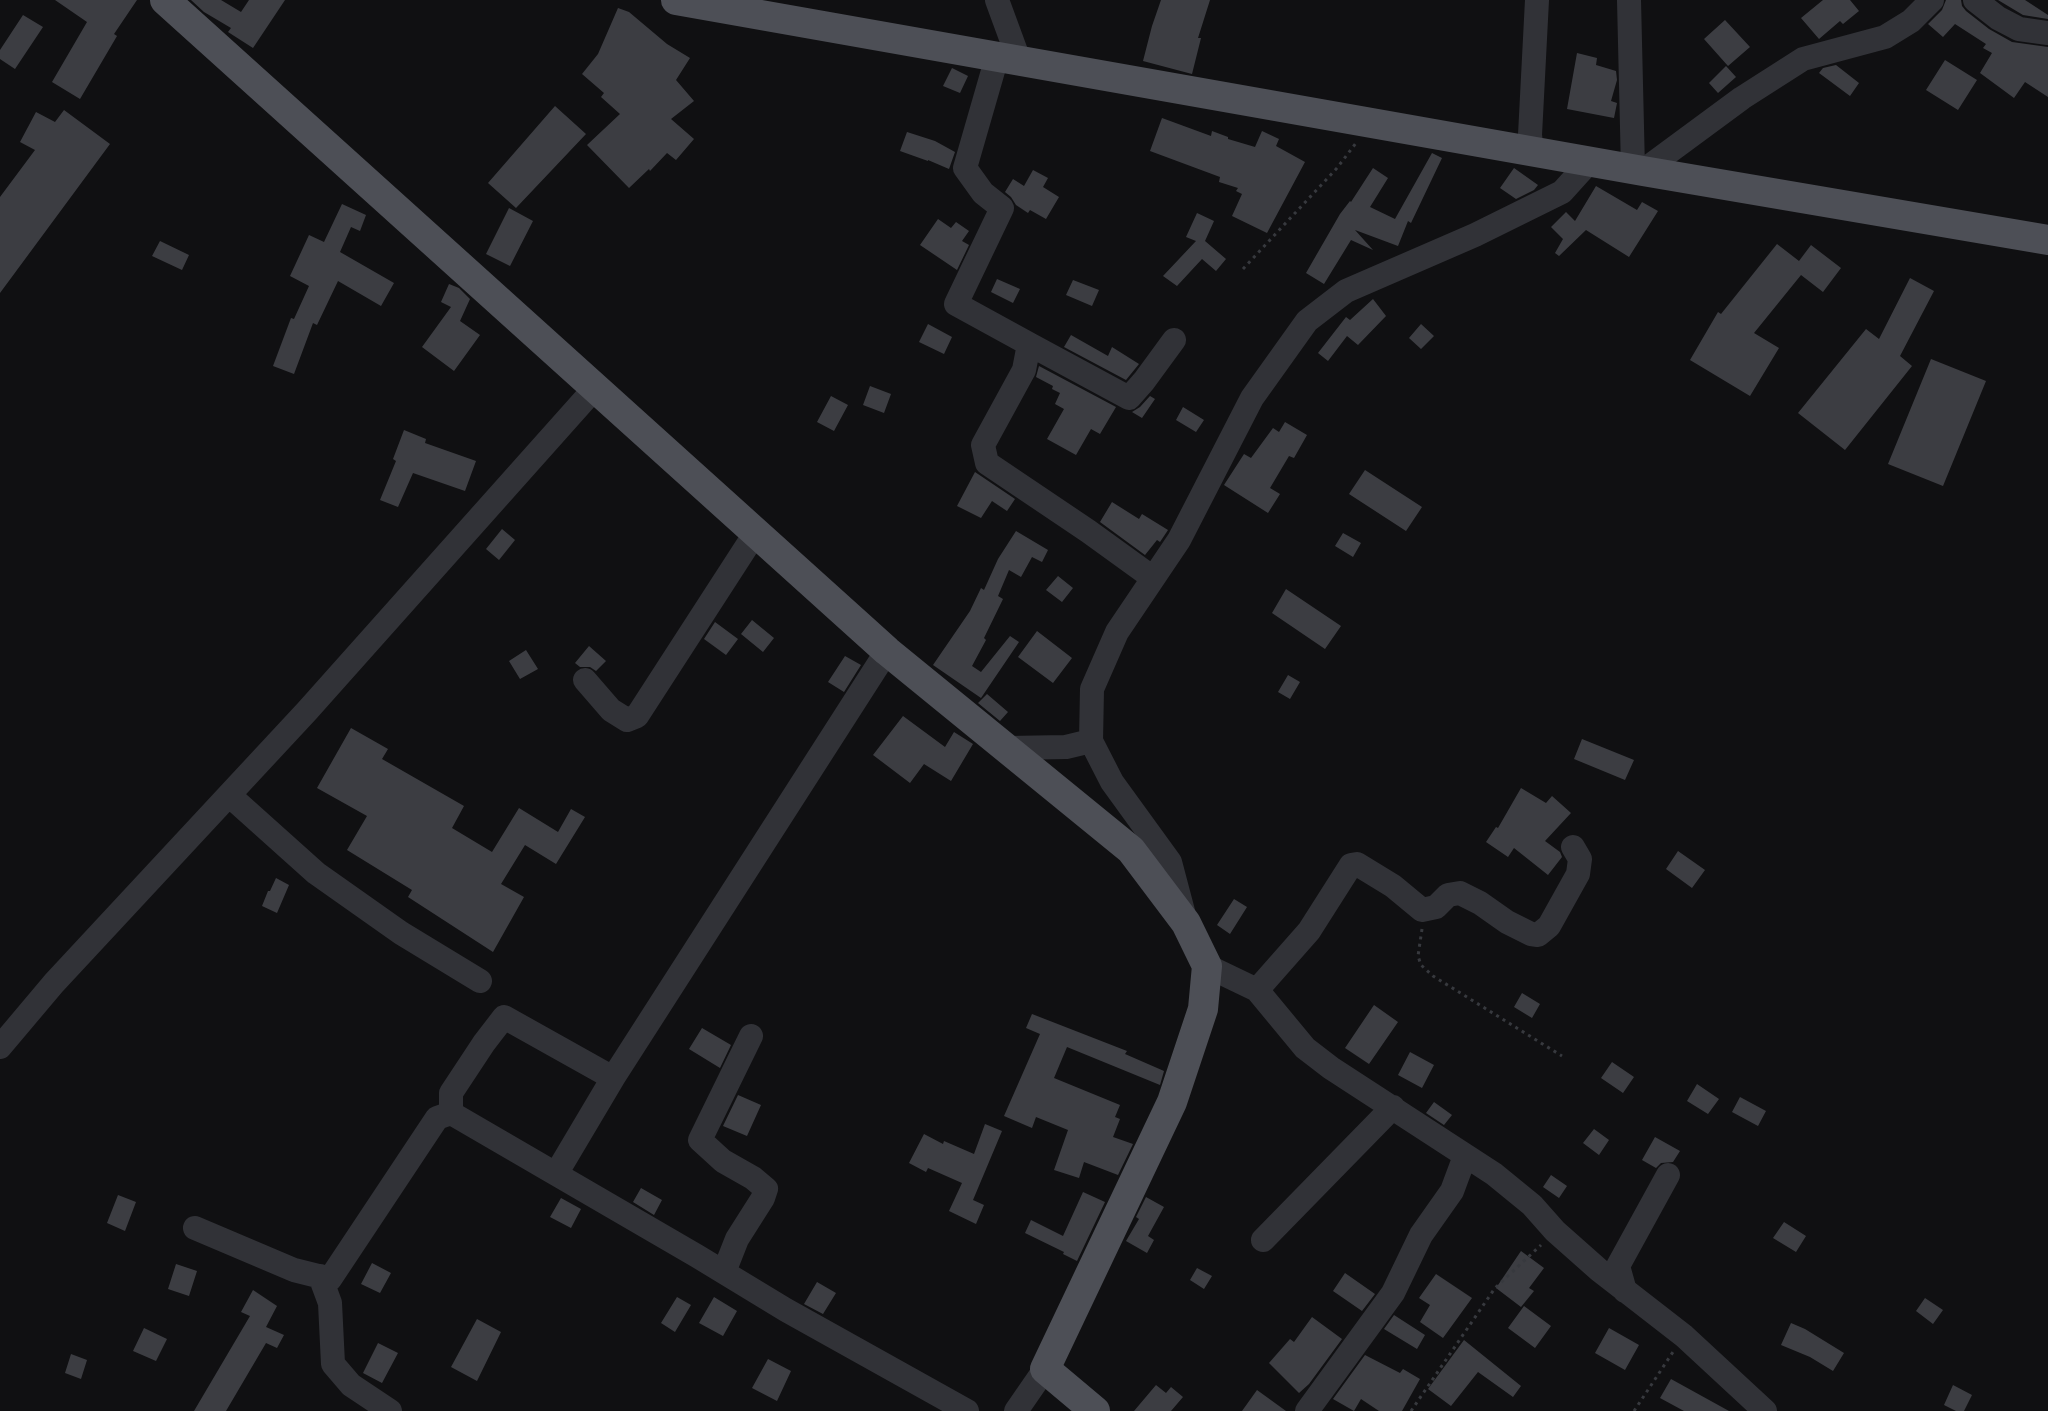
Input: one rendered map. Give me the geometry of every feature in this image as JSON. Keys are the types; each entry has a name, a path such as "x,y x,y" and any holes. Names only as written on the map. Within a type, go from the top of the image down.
{"main road":[{"path":"165,0 887,651 1131,850 1186,923 1207,966 1203,1009 1172,1102 1045,1369 1095,1411"},
{"path":"676,0 2048,240"}],"street":[{"path":"997,0 1008,59 964,168 983,193 1002,208 956,304 1129,398 1174,340"},
{"path":"1532,151 1530,135 1537,0"},
{"path":"1629,0 1638,170"},
{"path":"1638,170 1803,59 1885,37 1911,21 1932,0"},
{"path":"1975,0 1998,18 2019,29 2048,33"},
{"path":"1186,923 1170,862 1112,782 1091,741 1092,689 1117,632 1179,540 1251,398 1307,321 1346,291 1475,235 1562,192 1590,161"},
{"path":"1029,344 1023,370 983,446 987,463 1153,578"},
{"path":"0,1047 54,983 307,711 595,388"},
{"path":"585,680 611,710 627,720 637,716 756,532"},
{"path":"556,1174 613,1078 887,651"},
{"path":"1008,748 1065,747 1091,741"},
{"path":"229,795 316,873 401,933 480,981"},
{"path":"1257,990 1309,931 1351,865 1357,864 1393,886 1422,910 1436,907 1448,895 1460,892 1513,926 1538,935 1549,926 1578,874 1580,859 1573,847"},
{"path":"1207,966 1257,990 1305,1048 1331,1068 1494,1174 1532,1205 1555,1232 1625,1291 1684,1336 1765,1411"},
{"path":"451,1113 450,1093 504,1017 613,1078"},
{"path":"724,1272 737,1239 763,1198 766,1189 753,1178 723,1161 700,1140 751,1036"},
{"path":"1263,1240 1393,1107"},
{"path":"195,1228 294,1270 330,1279 437,1118 451,1113 786,1310 967,1411"},
{"path":"1307,1411 1394,1293 1421,1235 1452,1191 1465,1156"},
{"path":"1625,1291 1618,1266 1668,1175"},
{"path":"320,1276 330,1303 333,1364 351,1385 390,1411"},
{"path":"1016,1411 1045,1369"}],"path":[{"path":"1243,269 1337,168 1371,123"},
{"path":"1422,910 1424,917 1418,956 1422,965 1433,976 1562,1056"},
{"path":"1411,1411 1495,1288 1555,1232"},
{"path":"1634,1411 1684,1336"}],"building":[{"path":"55,0 137,0 114,34 117,36 80,99 52,82 87,22"},
{"path":"191,0 221,0 241,12 249,0 285,0 253,48 228,32 231,28 204,12"},
{"path":"1161,0 1210,0 1198,38 1201,38 1192,74 1143,61"},
{"path":"1823,0 1850,0 1859,11 1843,24 1840,21 1819,39 1801,18"},
{"path":"1946,0 1961,0 1966,11 1989,29 2012,42 2048,47 2048,97 2025,82 2014,98 1980,73 1992,53 1983,48 1986,44 1955,24 1943,37 1928,24 1942,10"},
{"path":"1998,0 2025,0 2048,15 2048,19 2023,15"},
{"path":"618,8 629,12 667,44 690,58 676,80 694,101 671,119 694,139 676,160 667,153 629,188 587,145 620,114 601,97 604,93 582,74 598,54"},
{"path":"23,15 43,27 15,69 0,59 0,50"},
{"path":"1725,20 1750,47 1728,66 1704,39"},
{"path":"1577,53 1597,58 1596,65 1616,71 1617,80 1611,101 1617,103 1614,118 1567,109"},
{"path":"1945,60 1977,80 1958,110 1926,90"},
{"path":"1836,65 1859,83 1850,96 1819,73 1823,68"},
{"path":"1726,66 1736,77 1718,93 1709,83"},
{"path":"952,68 968,76 960,93 943,86"},
{"path":"555,106 586,134 516,208 488,183"},
{"path":"64,110 110,144 0,293 0,197 35,150 20,142 36,112 55,122"},
{"path":"1162,118 1211,136 1212,131 1228,139 1255,147 1262,131 1279,139 1276,146 1305,162 1267,233 1232,216 1242,194 1236,191 1238,188 1219,182 1220,177 1150,151"},
{"path":"907,132 935,141 955,152 949,169 900,151"},
{"path":"1432,153 1442,158 1411,223 1408,221 1398,246 1355,230 1373,250 1351,240 1324,284 1306,273 1340,214 1351,202 1373,168 1388,178 1370,207 1395,219"},
{"path":"1514,168 1538,185 1534,190 1516,199 1500,188"},
{"path":"1033,170 1048,178 1043,187 1059,197 1046,219 1030,210 1028,213 1016,205 1005,192 1013,179 1024,186"},
{"path":"1596,186 1637,210 1642,202 1658,211 1629,257 1586,230 1559,256 1555,253 1563,239 1551,227 1566,212 1575,221"},
{"path":"342,204 366,215 360,231 351,227 340,252 394,283 381,306 338,281 317,325 313,323 294,374 273,366 291,318 294,319 309,286 290,276 309,235 324,242"},
{"path":"509,208 533,221 510,266 486,254"},
{"path":"1197,213 1214,221 1205,241 1226,259 1216,271 1202,259 1177,286 1163,276 1196,241 1186,237"},
{"path":"938,219 951,228 956,222 969,231 962,241 969,245 957,270 920,245"},
{"path":"160,241 189,255 182,270 152,256"},
{"path":"1777,244 1799,261 1811,245 1841,268 1823,292 1801,275 1754,333 1779,348 1750,396 1690,360 1718,312 1721,314"},
{"path":"1910,278 1934,291 1900,356 1912,366 1845,450 1798,413 1866,329 1879,339"},
{"path":"997,279 1020,289 1013,303 991,292"},
{"path":"1073,280 1099,290 1092,306 1066,295"},
{"path":"449,284 459,288 470,299 460,321 480,335 454,371 422,347 451,307 441,302"},
{"path":"1373,299 1386,316 1358,345 1347,336 1328,361 1318,353 1346,317 1350,320"},
{"path":"928,324 952,337 944,354 919,342"},
{"path":"1421,324 1434,336 1421,349 1409,338"},
{"path":"1071,335 1108,356 1112,347 1139,364 1126,380 1064,347"},
{"path":"1931,359 1986,381 1943,486 1888,464"},
{"path":"1039,366 1116,407 1100,434 1091,429 1076,455 1047,439 1064,409 1055,404 1060,393 1052,389 1053,386 1036,377"},
{"path":"870,386 891,394 884,413 863,405"},
{"path":"831,396 848,405 834,431 817,422"},
{"path":"1150,396 1155,399 1142,418 1132,412 1140,407"},
{"path":"1183,407 1204,420 1196,432 1176,420"},
{"path":"1285,422 1307,435 1294,458 1289,456 1270,488 1280,494 1268,513 1224,485 1244,454 1251,458 1273,428 1279,432"},
{"path":"404,430 426,439 425,443 476,461 465,491 413,473 398,507 380,500 396,461 393,459"},
{"path":"1365,470 1422,507 1406,531 1349,494"},
{"path":"975,472 1015,499 1007,511 992,501 981,518 957,506"},
{"path":"1112,502 1139,519 1142,514 1168,530 1160,542 1157,540 1145,555 1100,522"},
{"path":"502,529 515,540 499,560 486,549"},
{"path":"1016,531 1048,550 1042,562 1032,557 1021,577 1009,570 998,596 1003,599 972,666 981,672 1010,636 1019,642 981,698 933,665 970,611 981,588 984,590 998,559"},
{"path":"1343,533 1361,543 1353,557 1335,546"},
{"path":"1058,576 1073,588 1062,602 1046,590"},
{"path":"1286,589 1341,626 1325,649 1272,613"},
{"path":"752,620 774,638 763,652 741,634"},
{"path":"715,622 738,639 726,655 704,639"},
{"path":"1037,631 1072,658 1053,683 1018,657"},
{"path":"589,646 606,661 596,671 590,667 580,667 575,663"},
{"path":"526,650 538,669 520,679 509,661"},
{"path":"845,656 861,665 844,692 828,682"},
{"path":"1288,675 1300,682 1290,699 1278,692"},
{"path":"987,694 1008,712 1000,721 978,703"},
{"path":"903,716 945,747 954,732 973,744 951,781 924,764 910,783 873,755"},
{"path":"351,728 388,749 382,759 464,806 452,828 492,852 519,808 558,832 571,809 585,817 556,864 525,845 501,884 524,897 493,952 408,897 412,890 347,850 367,816 317,788"},
{"path":"1582,739 1634,760 1625,780 1574,759"},
{"path":"1521,788 1546,803 1552,796 1571,813 1545,841 1560,852 1562,857 1548,875 1514,848 1508,857 1486,842 1496,827 1498,828"},
{"path":"1678,851 1705,870 1692,888 1666,869"},
{"path":"276,878 289,885 277,913 262,906"},
{"path":"1234,899 1247,907 1230,934 1217,925"},
{"path":"1522,993 1540,1004 1532,1018 1514,1007"},
{"path":"1374,1005 1398,1022 1369,1064 1345,1048"},
{"path":"1032,1014 1127,1051 1125,1054 1164,1071 1160,1085 1067,1047 1054,1078 1120,1105 1115,1117 1120,1119 1113,1137 1133,1144 1118,1175 1084,1162 1079,1178 1054,1170 1068,1130 1036,1117 1032,1128 1004,1116 1040,1034 1026,1028"},
{"path":"702,1028 731,1045 720,1068 689,1049"},
{"path":"1410,1052 1434,1065 1422,1088 1398,1075"},
{"path":"1612,1062 1634,1077 1623,1093 1601,1078"},
{"path":"1697,1084 1719,1099 1708,1114 1687,1101"},
{"path":"738,1095 761,1105 747,1136 723,1126"},
{"path":"1740,1097 1766,1111 1758,1126 1732,1112"},
{"path":"1434,1102 1452,1115 1444,1125 1426,1113"},
{"path":"985,1124 1002,1131 973,1200 984,1205 976,1224 949,1211 962,1183 928,1168 926,1172 909,1163 924,1134 943,1144 944,1141 974,1154"},
{"path":"1594,1129 1609,1140 1599,1155 1583,1143"},
{"path":"1655,1137 1680,1151 1673,1162 1661,1163 1656,1168 1642,1160"},
{"path":"1551,1175 1567,1186 1559,1198 1543,1187"},
{"path":"641,1188 662,1200 654,1215 633,1202"},
{"path":"1083,1192 1105,1202 1077,1261 1025,1233 1031,1220 1063,1236"},
{"path":"118,1195 136,1202 125,1231 107,1223"},
{"path":"1146,1197 1164,1207 1148,1236 1154,1240 1147,1253 1126,1241 1139,1219 1136,1217"},
{"path":"561,1198 581,1209 571,1228 550,1217"},
{"path":"1784,1222 1806,1236 1796,1252 1773,1238"},
{"path":"1521,1251 1544,1268 1529,1288 1534,1291 1521,1307 1496,1288"},
{"path":"372,1263 391,1273 380,1293 361,1284"},
{"path":"176,1264 197,1271 189,1296 168,1289"},
{"path":"1197,1268 1212,1276 1204,1289 1190,1280"},
{"path":"1345,1273 1375,1294 1362,1311 1333,1291"},
{"path":"1436,1274 1472,1298 1443,1338 1420,1322 1430,1305 1419,1298"},
{"path":"817,1282 836,1293 823,1314 804,1304"},
{"path":"253,1290 277,1306 266,1327 284,1335 277,1348 266,1343 226,1411 194,1411 250,1316 241,1312"},
{"path":"677,1297 691,1305 675,1332 661,1323"},
{"path":"714,1297 737,1311 723,1336 699,1323"},
{"path":"1925,1298 1943,1310 1933,1324 1916,1311"},
{"path":"1524,1306 1551,1326 1535,1348 1508,1328"},
{"path":"1394,1315 1425,1335 1417,1349 1384,1329"},
{"path":"1312,1317 1342,1339 1309,1384 1299,1393 1269,1363 1290,1339 1294,1342"},
{"path":"477,1319 501,1332 477,1381 451,1367"},
{"path":"1791,1323 1844,1353 1833,1371 1810,1357 1781,1345"},
{"path":"144,1328 167,1339 156,1361 133,1351"},
{"path":"1609,1328 1639,1345 1625,1370 1595,1353"},
{"path":"1464,1340 1521,1386 1513,1397 1478,1372 1451,1406 1428,1389"},
{"path":"378,1343 398,1353 382,1383 363,1373"},
{"path":"71,1354 87,1360 81,1379 65,1373"},
{"path":"1365,1355 1400,1373 1403,1369 1420,1379 1402,1411 1379,1411 1361,1399 1354,1411 1333,1399"},
{"path":"768,1359 791,1371 777,1401 752,1388"},
{"path":"1671,1379 1729,1411 1684,1411 1660,1398"},
{"path":"1156,1385 1166,1393 1171,1387 1183,1397 1171,1411 1134,1411"},
{"path":"1953,1385 1972,1395 1964,1411 1956,1411 1944,1405"},
{"path":"1257,1390 1286,1411 1242,1411"}]}
